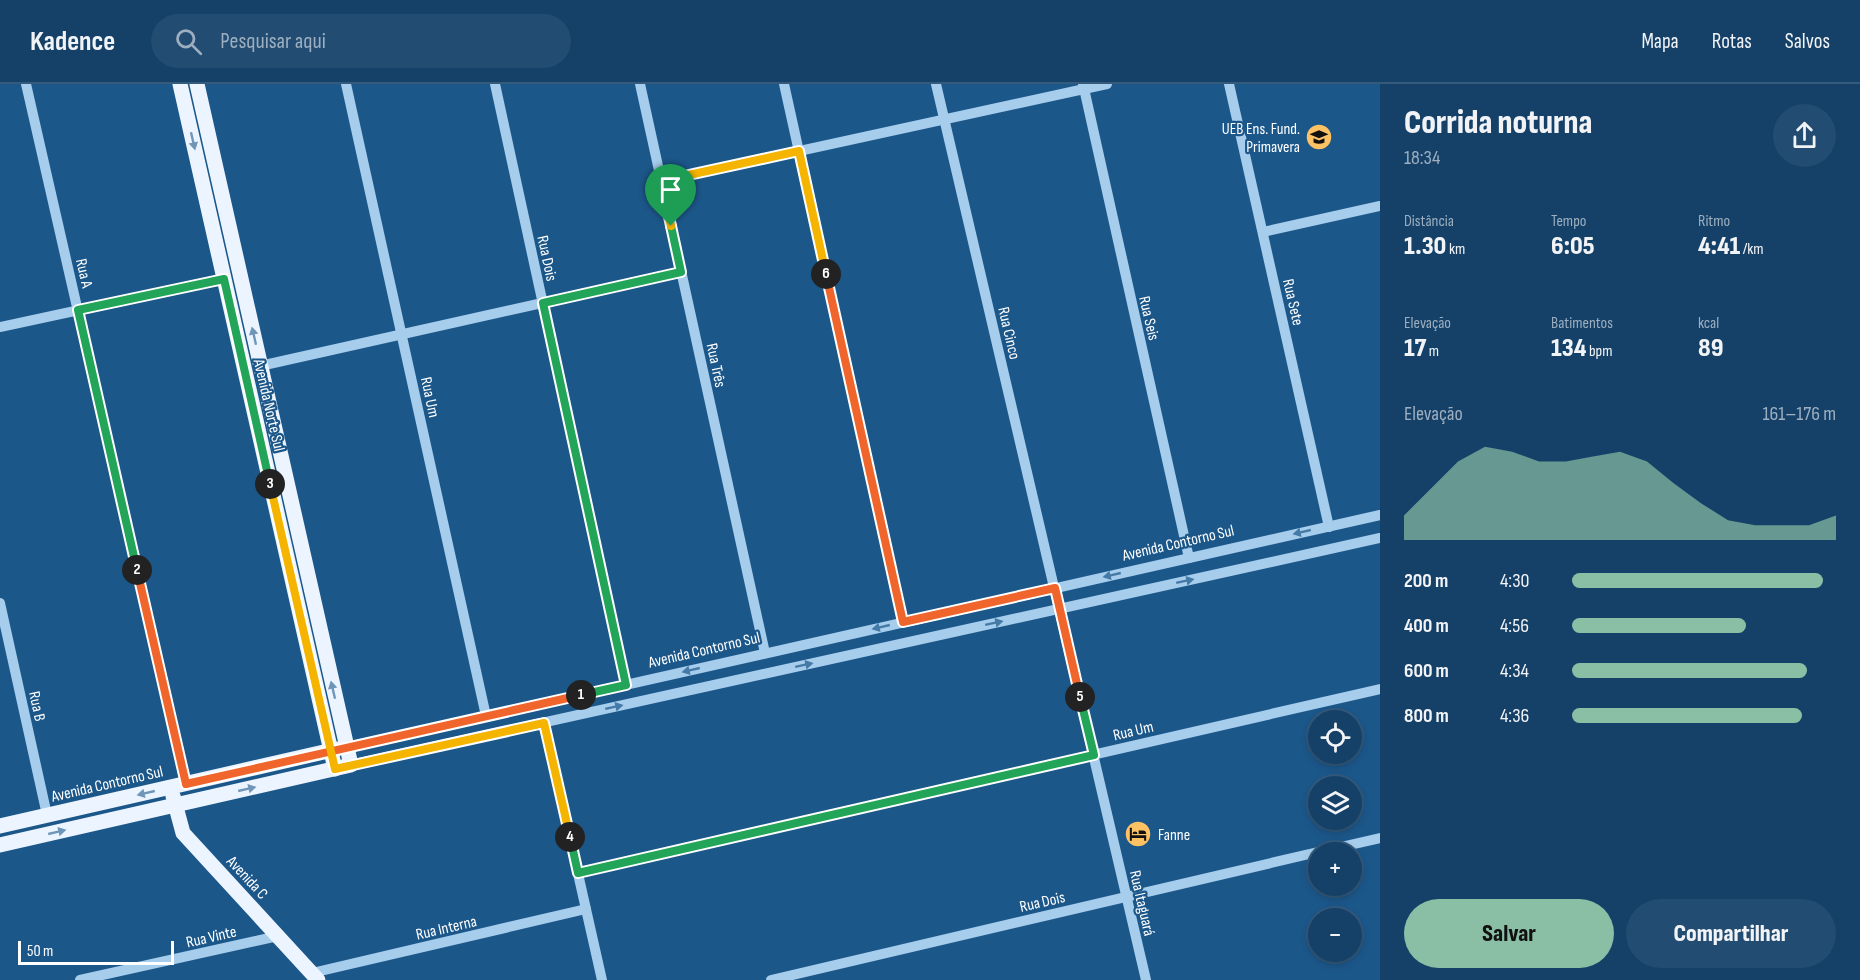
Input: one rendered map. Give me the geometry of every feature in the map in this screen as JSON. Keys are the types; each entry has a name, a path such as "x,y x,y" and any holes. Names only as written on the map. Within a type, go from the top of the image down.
{"main road":[{"name":"Avenida Norte Sul","path":"180,84 335,769"},
{"name":"Avenida Norte Sul","path":"197,84 351,765"},
{"name":"Avenida Contorno Sul","path":"0,826 346,747"},
{"path":"0,845 351,765"},
{"name":"Avenida C","path":"178,785 176,805 183,833 315,976"}],"street":[{"name":"Rua A","path":"27,84 78,310 178,785"},
{"name":"Rua Um","path":"346,84 486,716"},
{"name":"Rua Dois","path":"495,84 626,685"},
{"name":"Rua Três","path":"640,84 765,653"},
{"path":"784,84 903,622"},
{"name":"Rua Cinco","path":"936,84 1055,588"},
{"path":"661,181 1083,86 1107,84"},
{"name":"Rua Sete","path":"1229,84 1329,526"},
{"name":"Rua Seis","path":"1083,86 1189,558"},
{"path":"1263,232 1380,206"},
{"path":"260,366 681,272"},
{"path":"0,327 224,279"},
{"name":"Avenida Contorno Sul","path":"346,747 1380,515"},
{"path":"351,765 1380,538"},
{"name":"Rua Itaguará","path":"1055,588 1146,980"},
{"name":"Rua B","path":"0,603 47,815"},
{"name":"Rua Um","path":"578,873 1380,689"},
{"path":"544,723 602,980"},
{"name":"Rua Dois","path":"1362,842 1380,838"},
{"name":"Rua Dois","path":"771,980 1308,855"},
{"name":"Rua Interna","path":"315,976 586,909"},
{"name":"Rua Vinte","path":"80,980 278,936"}],"place":[{"name":"UEB Ens. Fund. Primavera","path":"1319,137"},
{"name":"Fanne","path":"1138,834"}],"route":[{"path":"671,226 661,181 799,151 903,622 1055,588 1094,755 578,873 544,723 335,769 330,751 224,279 78,310 186,784 330,751 626,685 543,303 681,272 671,226"}]}
